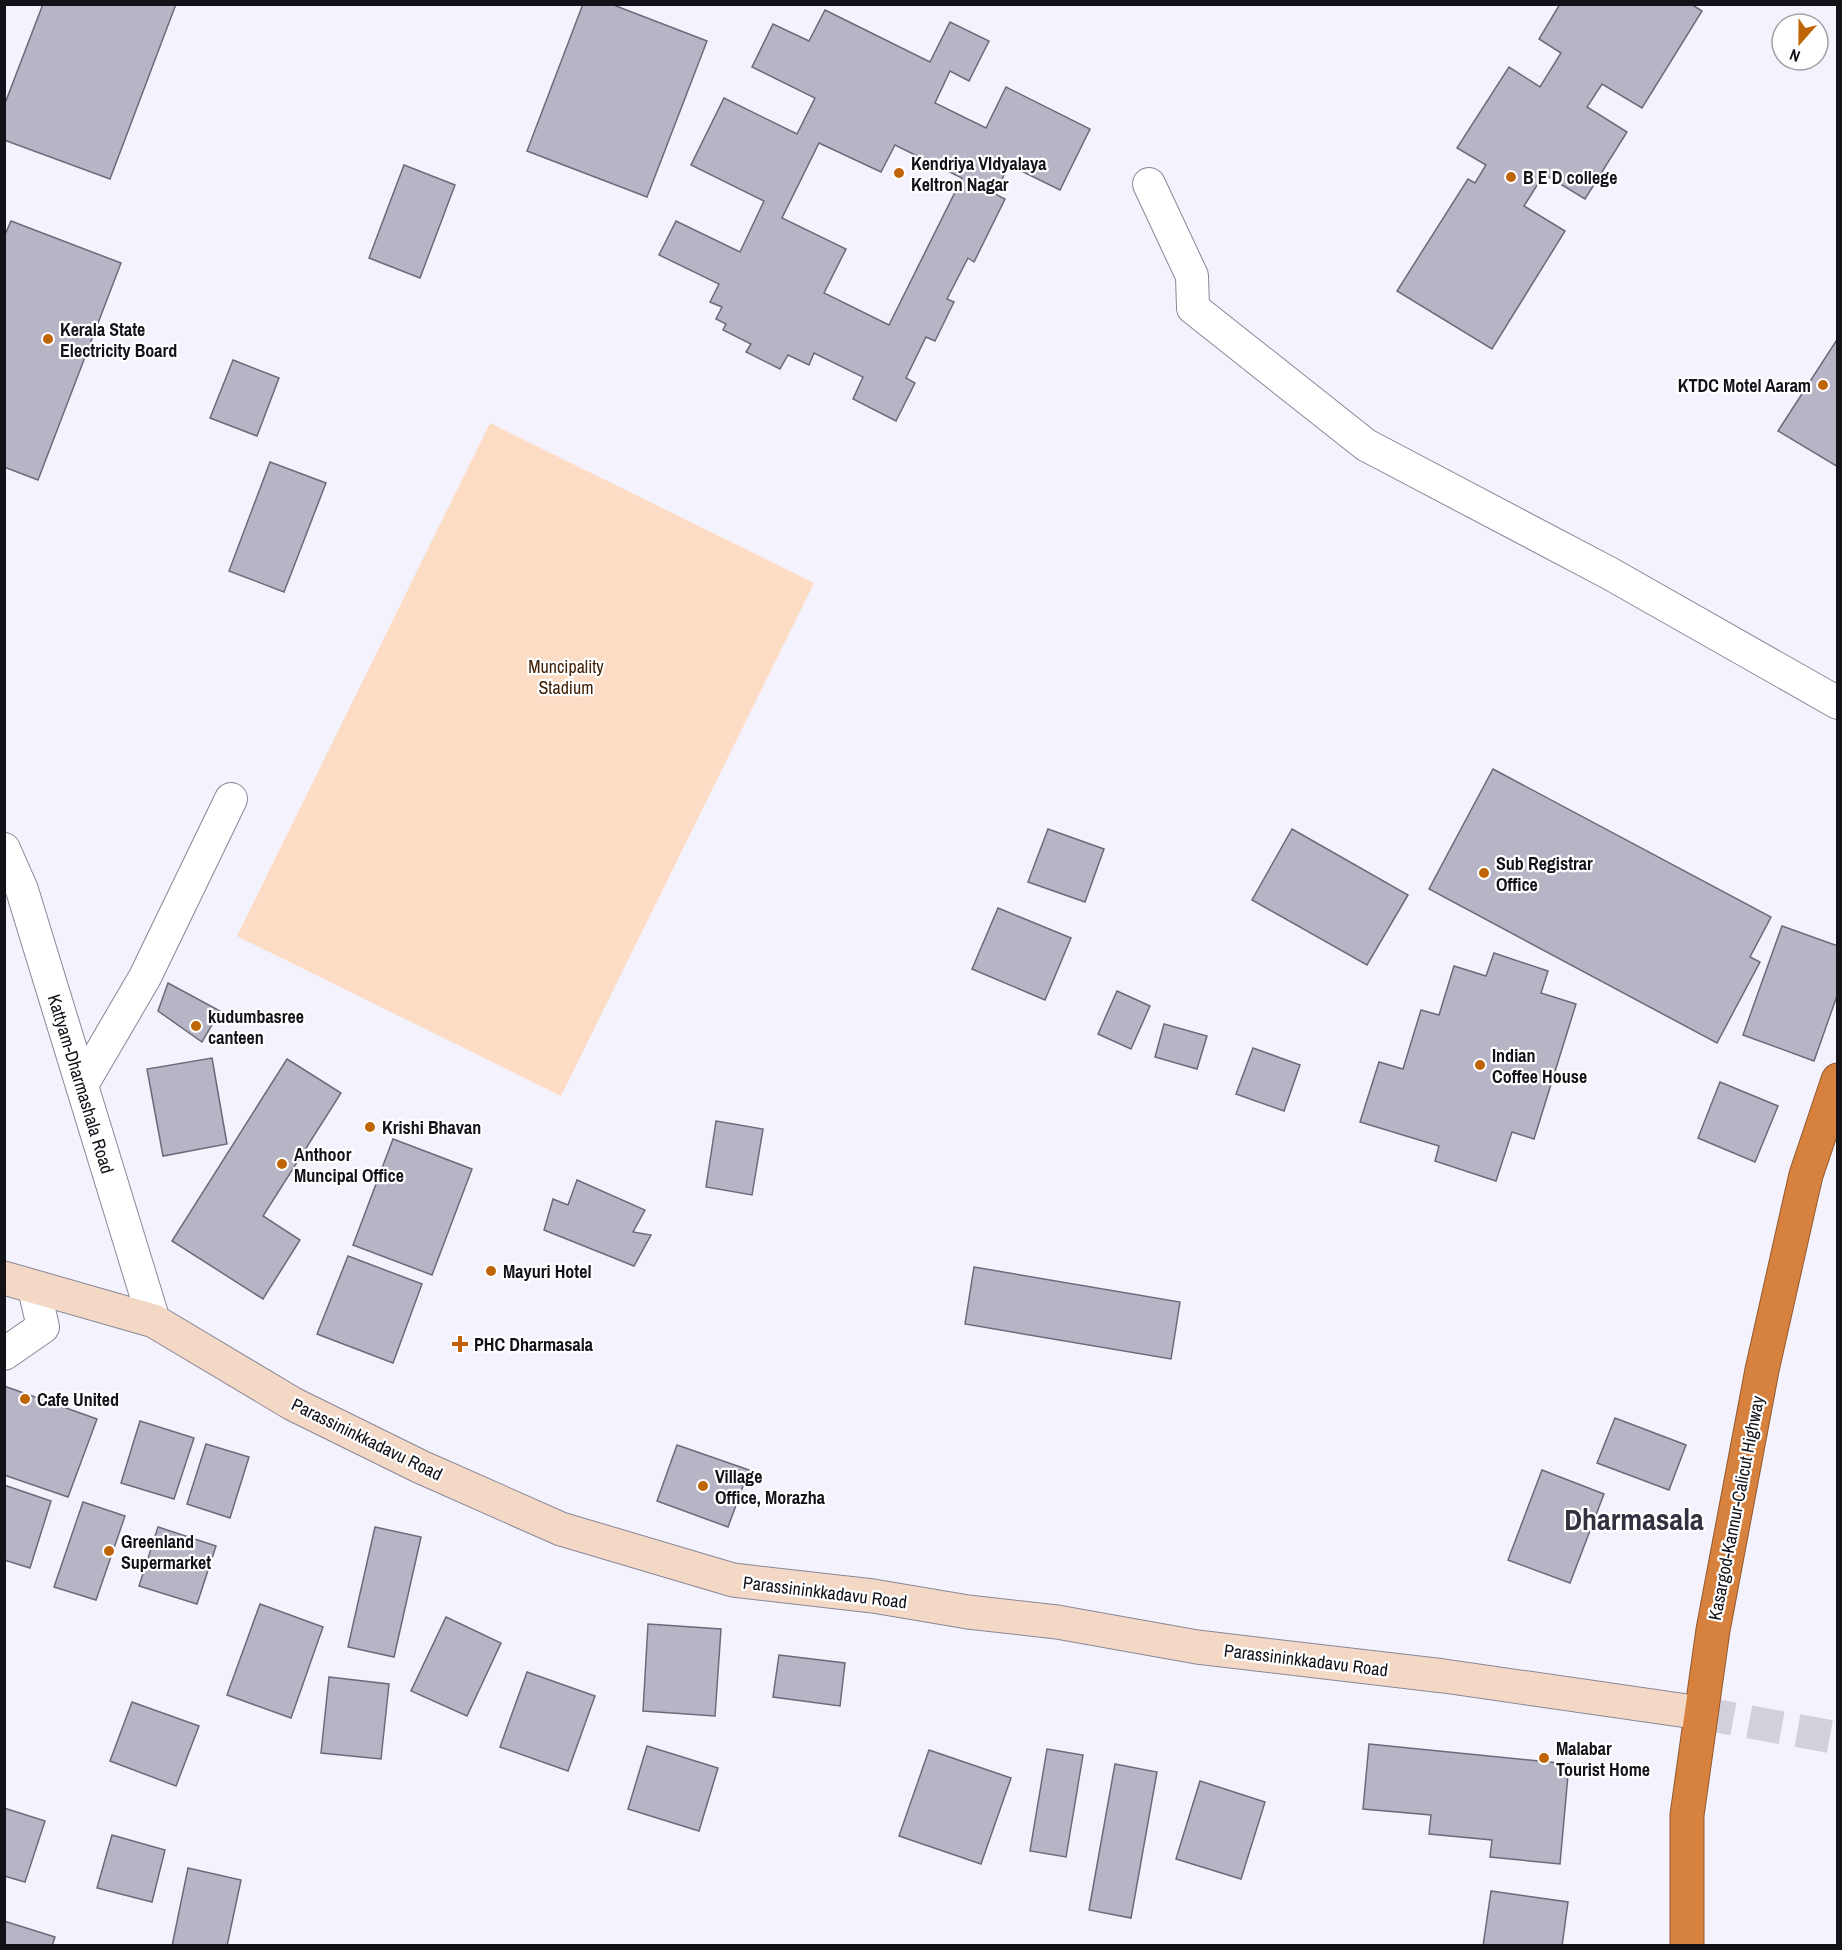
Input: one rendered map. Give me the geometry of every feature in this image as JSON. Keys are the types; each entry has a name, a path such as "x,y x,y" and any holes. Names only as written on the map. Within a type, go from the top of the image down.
{"highway":[{"name":"Kasargod-Kannur-Calicut Highway","path":"1687,1946 1687,1815 1713,1630 1762,1370 1806,1175 1838,1080"}],"main road":[{"name":"Parassininkkadavu Road","path":"19,1283 154,1321 292,1404 421,1467 561,1529 733,1580 873,1596 968,1612 1057,1622 1197,1647 1444,1676 1701,1713"}],"street":[{"path":"1149,184 1192,276 1193,308 1366,445 1609,573 1838,703"},
{"path":"82,1085 145,977 231,800"},
{"name":"Kattyam-Dharmashala Road","path":"4,849 22,890 154,1321"},
{"path":"4,1354 43,1327 19,1283"}],"green space":[{"name":"Muncipality Stadium","path":"490,423 814,583 561,1096 237,936"}],"building":[{"path":"43,4 176,4 110,179 4,140 4,106"},
{"path":"583,4 611,4 707,41 647,197 527,151"},
{"name":"B E D college","path":"1560,4 1691,4 1702,11 1642,108 1602,84 1587,107 1627,132 1585,199 1544,174 1524,206 1565,231 1492,349 1397,291 1468,179 1475,183 1486,165 1457,148 1509,67 1540,87 1561,53 1539,39"},
{"path":"825,10 930,62 950,22 989,41 969,81 950,71 935,103 986,128 1006,87 1090,129 1060,190 1009,165 995,194 1005,199 974,262 968,258 947,299 954,302 935,341 926,337 906,378 915,383 896,421 853,399 863,377 814,353 809,365 788,355 780,369 746,352 751,344 723,330 726,324 716,319 722,307 710,302 719,284 659,255 676,221 740,252 764,201 691,165 724,98 797,134 815,98 752,67 773,24 809,41","holes":["819,143 881,172 895,145 962,178 889,325 824,293 846,249 782,218"]},
{"path":"404,165 455,185 420,278 369,258"},
{"path":"11,221 121,263 38,480 4,467 4,237"},
{"name":"KTDC Motel Aaram","path":"1838,338 1838,467 1778,431"},
{"path":"233,360 279,378 257,436 210,418"},
{"path":"270,462 326,483 284,592 229,571"},
{"path":"1493,769 1771,917 1750,957 1760,962 1717,1043 1429,889"},
{"path":"1048,829 1104,849 1085,902 1028,882"},
{"path":"1292,829 1408,895 1367,965 1252,900"},
{"path":"998,908 1071,938 1045,1000 972,969"},
{"path":"1782,926 1838,946 1838,993 1814,1061 1743,1035"},
{"name":"Indian Coffee House","path":"1494,953 1548,971 1541,993 1576,1004 1534,1139 1512,1132 1496,1181 1435,1161 1439,1146 1360,1122 1379,1062 1403,1069 1421,1010 1439,1015 1454,966 1486,976"},
{"name":"kudumbasree canteen","path":"168,983 220,1011 202,1042 158,1011"},
{"path":"1117,991 1150,1006 1131,1049 1098,1034"},
{"path":"1164,1024 1207,1036 1197,1069 1155,1057"},
{"path":"1253,1048 1300,1065 1284,1111 1236,1094"},
{"path":"212,1058 227,1144 163,1156 147,1069"},
{"path":"287,1059 341,1093 263,1216 300,1240 263,1299 172,1241"},
{"path":"1720,1082 1778,1106 1755,1162 1698,1138"},
{"path":"716,1121 763,1129 752,1195 706,1187"},
{"path":"393,1139 472,1169 432,1275 353,1245"},
{"path":"577,1180 645,1210 633,1232 651,1235 634,1266 544,1230 553,1199 568,1205"},
{"path":"348,1256 422,1284 393,1363 317,1334"},
{"path":"974,1267 1180,1302 1171,1359 965,1324"},
{"path":"4,1386 97,1419 68,1497 4,1475"},
{"path":"1615,1418 1686,1445 1669,1490 1597,1463"},
{"path":"140,1421 194,1438 174,1499 121,1483"},
{"path":"206,1444 249,1457 230,1518 187,1504"},
{"name":"Village Office, Morazha","path":"677,1445 749,1470 728,1527 657,1501"},
{"path":"1542,1470 1604,1494 1570,1583 1508,1560"},
{"path":"4,1485 51,1501 30,1568 4,1560"},
{"path":"83,1502 125,1516 96,1600 54,1587"},
{"path":"158,1527 216,1546 197,1604 139,1586"},
{"path":"375,1527 421,1537 394,1657 348,1647"},
{"path":"260,1604 323,1627 291,1718 227,1695"},
{"path":"446,1617 501,1643 467,1716 411,1691"},
{"path":"648,1624 721,1629 715,1716 643,1711"},
{"path":"779,1655 845,1663 840,1706 773,1697"},
{"path":"527,1672 595,1696 568,1771 500,1747"},
{"path":"329,1677 389,1684 381,1759 321,1753"},
{"path":"132,1702 199,1726 176,1786 110,1761"},
{"path":"1369,1744 1569,1764 1560,1864 1490,1857 1492,1840 1429,1834 1431,1815 1363,1809"},
{"path":"647,1746 718,1768 699,1831 628,1809"},
{"path":"1047,1749 1083,1755 1066,1857 1030,1851"},
{"path":"929,1750 1011,1778 981,1864 899,1836"},
{"path":"1115,1764 1157,1772 1131,1918 1089,1910"},
{"path":"1200,1781 1265,1802 1241,1879 1176,1859"},
{"path":"4,1808 45,1821 25,1882 4,1876"},
{"path":"112,1835 165,1850 152,1902 97,1888"},
{"path":"188,1868 241,1880 227,1946 172,1946"},
{"path":"1491,1891 1568,1902 1562,1946 1483,1946"},
{"path":"4,1921 55,1937 52,1946 4,1946"}],"tunnel":[{"path":"1701,1713 1838,1738"}],"place":[{"name":"Kendriya VIdyalaya Keltron Nagar","path":"899,173"},
{"name":"B E D college","path":"1511,177"},
{"name":"Kerala State Electricity Board","path":"48,339"},
{"name":"KTDC Motel Aaram","path":"1823,385"},
{"name":"Sub Registrar Office","path":"1484,873"},
{"name":"kudumbasree canteen","path":"196,1026"},
{"name":"Indian Coffee House","path":"1480,1065"},
{"name":"Krishi Bhavan","path":"370,1127"},
{"name":"Anthoor Muncipal Office","path":"282,1164"},
{"name":"Mayuri Hotel","path":"491,1271"},
{"name":"PHC Dharmasala","path":"460,1344"},
{"name":"Cafe United","path":"25,1399"},
{"name":"Village Office, Morazha","path":"703,1486"},
{"name":"Greenland Supermarket","path":"109,1551"},
{"name":"Malabar Tourist Home","path":"1544,1758"}],"district":[{"name":"Dharmasala","path":"1634,1519"}]}
